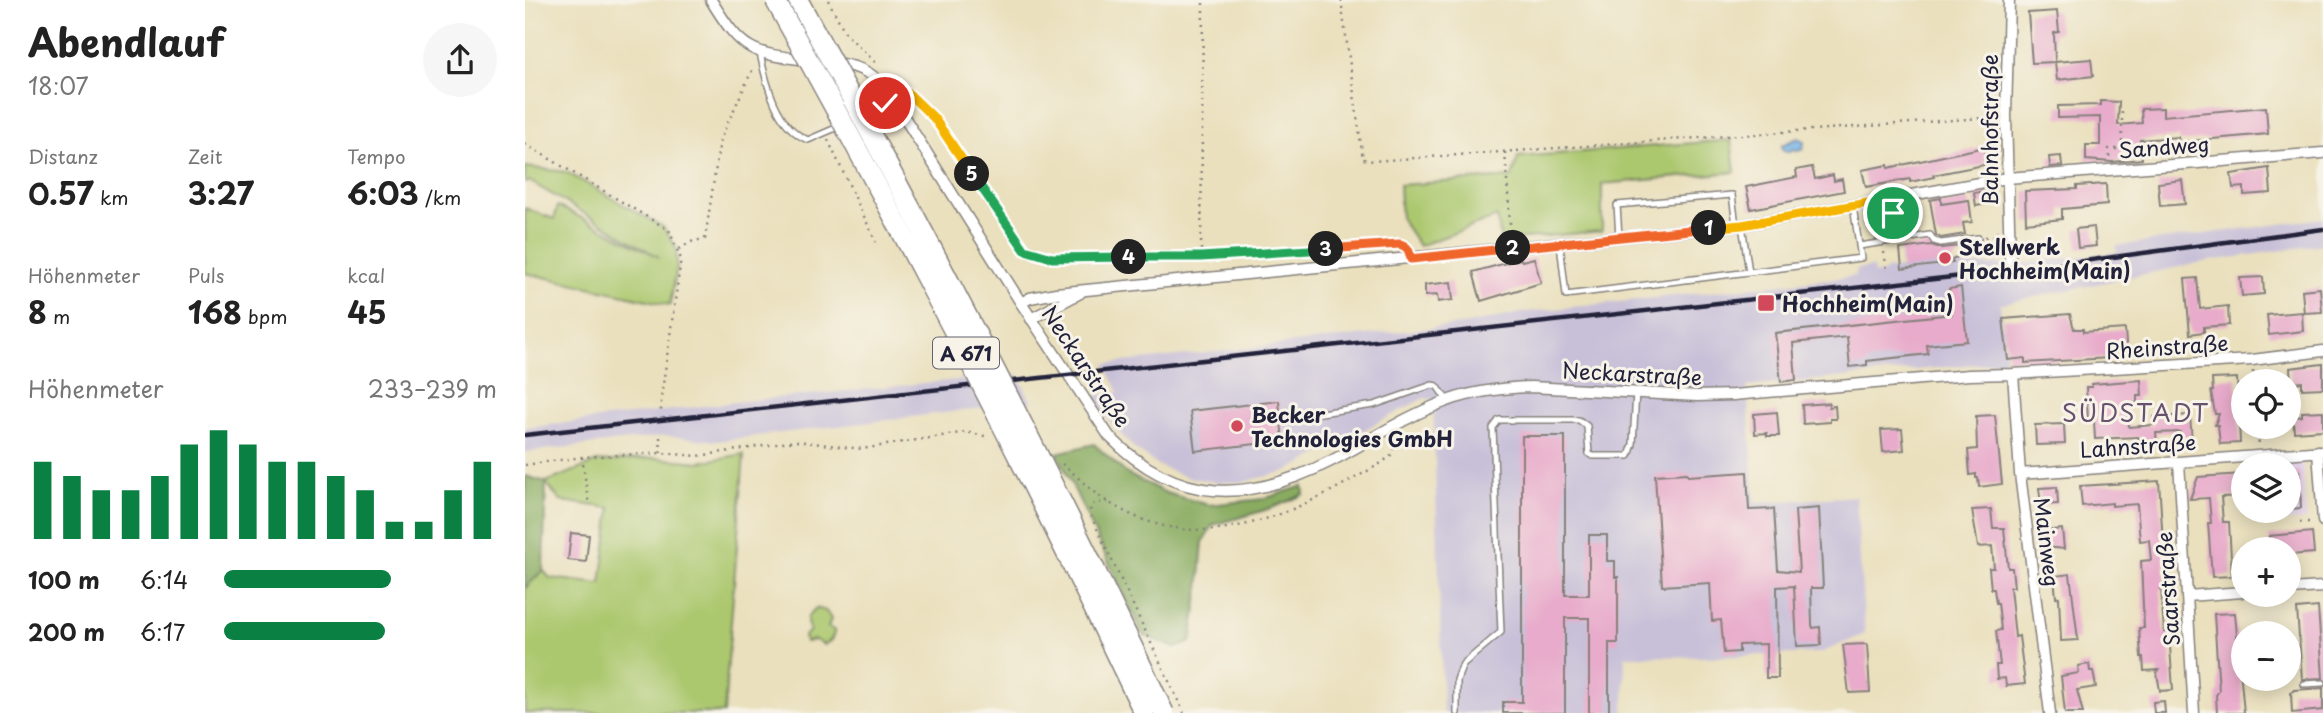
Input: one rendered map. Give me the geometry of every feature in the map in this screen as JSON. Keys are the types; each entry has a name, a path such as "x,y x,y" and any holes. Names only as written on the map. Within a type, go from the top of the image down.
{"highway":[{"name":"A 671","path":"775,0 956,334 1144,713"},
{"name":"A 671","path":"798,0 973,326 1164,713"}],"street":[{"path":"711,0 726,25 742,41 760,53"},
{"name":"Bahnhofstraße","path":"2009,0 2006,116 2010,260"},
{"name":"Neckarstraße","path":"760,53 851,65 863,69 880,81 1031,319 1109,436 1146,468 1192,487 1233,491 1266,487 1333,460 1415,415 1448,401 1487,391 1531,387 1697,396 1733,395 1969,374 2013,374"},
{"name":"Sandweg","path":"1021,303 1030,298 1056,293 1739,225 2007,178 2323,153"},
{"path":"1031,319 1082,292"},
{"name":"Rheinstraße","path":"2013,374 2238,361 2323,351"},
{"name":"Mainweg","path":"2013,374 2020,474 2050,713"},
{"name":"Lahnstraße","path":"2297,453 2321,451 2323,521"},
{"name":"Lahnstraße","path":"2020,474 2231,458"},
{"name":"Saarstraße","path":"2179,462 2194,713"},
{"path":"2301,588 2323,587"},
{"path":"2187,596 2231,593"}],"lane":[{"path":"760,53 764,76 785,122 796,135 808,140 895,102"},
{"path":"1619,237 1617,205 1732,195 1749,272"},
{"path":"1890,199 1898,240"},
{"path":"1560,244 1566,295 1861,258 1853,206"},
{"path":"1859,246 1930,235 1934,241 1941,243 1978,238"},
{"path":"1294,417 1374,405 1432,385 1437,386 1448,401"},
{"path":"1457,713 1457,680 1463,664 1501,632 1493,428 1499,420 1579,420 1587,426 1589,454 1629,456 1633,444 1636,392"},
{"path":"2304,684 2323,683"}],"path":[{"path":"828,0 846,34 882,68"},
{"path":"1201,257 1203,0"},
{"path":"1341,0 1363,159 1373,161 2006,116"},
{"path":"677,249 693,241 705,239 720,140 760,53"},
{"path":"891,77 934,118 1025,250 1052,258 1201,257 1399,244 1409,250 1411,259"},
{"path":"895,102 909,94"},
{"path":"2110,169 2109,149 2122,149 2122,110"},
{"path":"825,133 876,242"},
{"path":"525,144 669,230 681,259 661,412"},
{"path":"1505,152 1512,248"},
{"path":"1874,216 1878,237"},
{"path":"1978,238 1993,236 2003,225 2008,224"},
{"path":"525,465 582,457 661,453 698,456 796,441 862,449 966,432 990,437"},
{"path":"660,437 661,453"},
{"path":"582,457 589,505"},
{"path":"1108,502 1095,503 1090,507 1091,516 1185,713"}],"shaded area":[{"path":"2323,218 2323,244 2203,262 2000,304 2006,361 1747,387 1755,503 1856,496 1865,634 1820,653 1708,657 1625,656 1624,713 1443,713 1433,400 1424,398 1287,471 1243,482 1216,482 1186,477 1159,466 1135,449 1114,427 1091,396 1119,392 1105,364 1467,324 1526,312 1855,276 1857,269 1873,267 1874,274 1884,273 1884,270 1901,268 1900,254 1961,255 1952,260 1953,266 2018,264 2117,252 2116,246"},
{"path":"1017,374 1032,402 717,441 667,436 525,452 525,428 736,402"},
{"path":"2301,456 2306,520 2301,520"}],"green space":[{"path":"1731,140 1735,172 1602,184 1602,231 1501,240 1497,217 1419,246 1401,219 1399,185 1512,177 1518,157"},
{"path":"525,167 566,172 663,227 676,247 677,267 670,305 525,273 525,208 554,219 558,206 659,257 529,181 525,182"},
{"path":"1094,444 1127,474 1166,493 1209,505 1263,499 1303,486 1304,494 1293,499 1213,525 1203,542 1191,642 1175,648 1143,635 1057,453"},
{"path":"744,454 724,713 525,713 525,588 543,570 550,578 601,584 611,508 560,501 546,482 597,462 655,458 699,462"},
{"path":"525,476 546,482 543,570 525,588"},
{"path":"816,608 826,611 831,619 828,627 835,631 831,640 824,645 815,640 805,642 804,636 810,631 808,616"}],"water":[{"path":"1798,138 1804,141 1803,149 1787,152 1782,149 1782,145"}],"building":[{"path":"2057,11 2059,32 2054,33 2055,62 2032,63 2028,13"},
{"path":"2091,59 2093,76 2057,80 2055,62"},
{"path":"2101,101 2119,102 2118,125 2142,123 2141,109 2163,108 2163,116 2266,107 2268,134 2179,142 2178,137 2140,140 2142,159 2112,162 2086,160 2086,145 2100,145 2100,117 2058,118 2058,106 2101,105"},
{"path":"1985,147 1984,165 1910,182 1910,179 1866,187 1862,170 1888,165 1888,168"},
{"path":"2061,156 2062,166 2050,167 2049,157"},
{"path":"1812,167 1815,179 1833,175 1834,181 1842,179 1844,191 1751,209 1746,187 1797,177 1796,170"},
{"path":"2269,168 2271,193 2244,195 2244,187 2233,188 2231,174"},
{"path":"2182,180 2185,204 2160,206 2158,183"},
{"path":"2106,184 2107,205 2062,209 2062,219 2026,223 2025,191 2077,189 2077,186"},
{"path":"1990,190 1992,203 1976,206 1974,193"},
{"path":"1941,198 1941,204 1969,200 1972,222 1963,223 1965,234 1941,238 1936,235 1930,200"},
{"path":"2094,227 2096,246 2078,248 2076,229"},
{"path":"1931,245 1941,248 1960,246 1961,255 1952,260 1953,263 1902,269 1900,249"},
{"path":"1534,258 1541,283 1481,301 1473,272"},
{"path":"2263,277 2264,294 2242,296 2240,278"},
{"path":"2197,278 2200,309 2228,306 2229,325 2204,327 2204,332 2190,334 2185,279"},
{"path":"1451,282 1453,300 1438,302 1437,295 1425,296 1425,285"},
{"path":"1961,287 1967,341 1927,345 1928,354 1867,361 1867,365 1850,367 1847,337 1793,343 1796,380 1781,382 1775,333 1952,314 1949,289"},
{"path":"2320,288 2322,312 2304,313 2302,290"},
{"path":"2302,312 2303,331 2269,335 2267,315"},
{"path":"2070,314 2074,329 2083,329 2083,332 2125,329 2127,357 2025,363 2025,358 2008,360 2003,319"},
{"path":"2323,364 2323,388 2302,389 2301,369 2290,368"},
{"path":"2231,378 2231,439 2240,439 2240,443 2220,444 2218,425 2215,425 2219,414 2215,414 2212,379"},
{"path":"2141,380 2142,396 2137,396 2137,403 2127,403 2129,427 2153,425 2153,417 2190,415 2192,442 2181,443 2180,432 2156,433 2157,445 2145,446 2144,439 2139,440 2138,437 2095,439 2094,421 2088,422 2086,387 2092,387 2092,384"},
{"name":"Becker Technologies GmbH","path":"1279,401 1283,441 1195,451 1190,411"},
{"path":"1829,403 1829,407 1835,406 1836,419 1803,424 1802,405"},
{"path":"2323,411 2323,430 2301,432 2302,412"},
{"path":"1777,412 1779,436 1755,434 1754,414"},
{"path":"1995,415 2002,484 1979,487 1976,474 1970,475 1968,450 1977,449 1976,416"},
{"path":"2064,424 2065,444 2036,445 2035,425"},
{"path":"1902,429 1904,450 1883,452 1881,430"},
{"path":"1522,436 1565,436 1565,595 1589,595 1589,535 1607,535 1607,561 1615,561 1615,577 1618,577 1618,643 1609,643 1609,713 1589,713 1589,618 1565,618 1565,713 1503,713 1503,702 1522,702"},
{"path":"1747,472 1749,510 1774,509 1778,570 1799,572 1795,510 1819,508 1823,588 1811,588 1812,625 1813,628 1820,627 1821,645 1797,646 1794,586 1777,587 1778,678 1766,678 1766,644 1739,645 1739,652 1724,653 1721,620 1712,621 1710,583 1662,586 1655,475"},
{"path":"2231,475 2231,497 2221,497 2223,522 2229,522 2231,576 2212,577 2209,498 2190,499 2198,477"},
{"path":"2159,481 2166,589 2161,589 2164,632 2169,632 2173,690 2160,691 2157,673 2159,670 2144,671 2141,657 2139,628 2144,628 2141,561 2151,560 2149,540 2140,541 2137,504 2082,506 2080,486"},
{"path":"2057,487 2058,504 2041,505 2039,488"},
{"path":"1991,509 1993,528 2004,528 2008,568 2012,568 2014,587 2010,587 2015,637 2019,636 2025,684 2006,686 2005,678 1997,679 1996,665 2000,665 1996,631 2001,630 1998,603 1994,589 1991,589 1989,568 1994,568 1992,546 1978,547 1972,510"},
{"path":"2062,529 2064,549 2045,547 2043,531"},
{"path":"2312,532 2314,553 2301,554 2301,537 2269,536"},
{"path":"571,533 589,535 586,562 568,560"},
{"path":"2070,574 2078,640 2061,641 2059,597 2056,598 2054,576"},
{"path":"2318,607 2323,678 2302,679 2301,621 2298,621 2297,609"},
{"path":"2235,613 2236,621 2231,621 2231,691 2242,691 2244,713 2217,713 2216,695 2219,691 2214,614"},
{"path":"1867,644 1870,692 1849,693 1843,645"},
{"path":"2089,664 2096,687 2077,690 2083,713 2065,713 2061,676 2079,673 2078,666"},
{"path":"2323,688 2323,710 2292,713 2291,693"},
{"path":"2164,701 2165,713 2154,713 2153,702"}],"railway":[{"path":"525,435 2016,270 2323,229"}],"place":[{"name":"Stellwerk Hochheim(Main)","path":"1945,258"},
{"name":"Hochheim(Main)","path":"1766,303"},
{"name":"Becker Technologies GmbH","path":"1237,426"}],"district":[{"name":"SÜDSTADT","path":"2136,412"}],"route":[{"path":"885,103 893,99 896,104 909,94 934,118 1025,250 1052,258 1201,257 1399,244 1409,250 1411,259 1742,225 1890,199 1893,213"}]}
